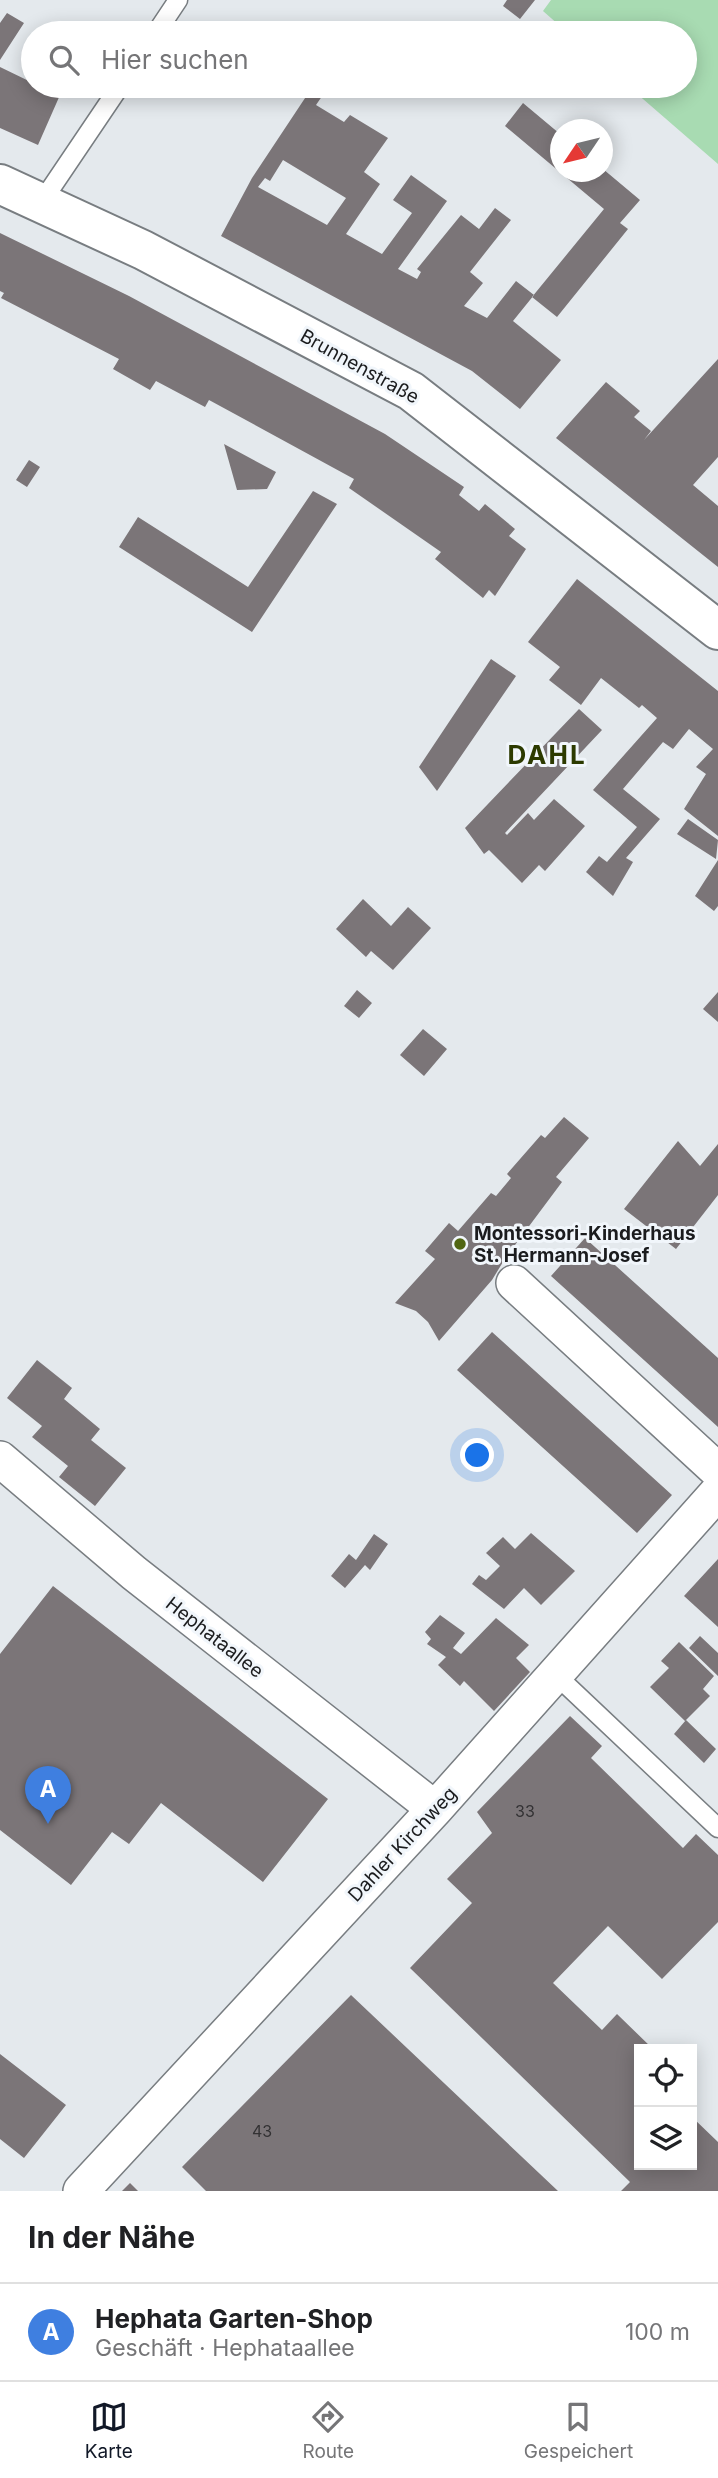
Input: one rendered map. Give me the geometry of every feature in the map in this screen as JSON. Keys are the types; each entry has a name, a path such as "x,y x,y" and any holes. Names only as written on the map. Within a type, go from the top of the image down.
{"street":[{"name":"Brunnenstraße","path":"0,184 143,250 411,391 718,630"},
{"path":"514,1283 718,1471"},
{"name":"Hephataallee","path":"0,1459 134,1573 435,1809"},
{"name":"Dahler Kirchweg","path":"81,2191 435,1809 718,1493"}],"lane":[{"path":"164,21 178,0"},
{"path":"41,203 112,98"},
{"path":"556,1675 718,1828"}],"green space":[{"path":"551,0 718,0 718,164 642,98 697,98 697,21 554,21 543,11"}],"building":[{"path":"507,0 535,0 520,19 503,6"},
{"path":"7,13 21,21 21,28 0,60 0,23"},
{"path":"0,67 21,77 21,98 59,98 38,145 0,128"},
{"path":"305,98 321,98 316,105 344,122 350,115 388,138 364,172 380,184 346,234 382,254 412,213 393,200 411,175 447,201 398,269 417,279 421,272 417,269 461,215 479,229 495,208 511,220 470,272 483,283 464,306 487,318 516,281 534,295 513,321 561,360 520,409 472,371 221,236 252,178","holes":["283,160 346,198 327,225 258,187 265,178 270,181"]},
{"path":"523,103 550,126 550,164 505,126"},
{"path":"613,177 640,200 620,223 628,229 557,317 532,297 604,209 572,182 613,182"},
{"path":"0,233 129,296 385,434 464,487 459,495 479,511 485,504 515,529 509,536 526,549 495,596 489,590 483,598 435,559 441,552 349,488 354,479 209,400 205,407 156,381 150,390 113,369 119,359 1,298 4,293 0,291"},
{"path":"718,359 718,457 693,485 718,506 718,567 556,438 606,382 640,411 634,417 651,431 644,440"},
{"path":"224,444 276,472 267,489 237,490"},
{"path":"29,460 40,467 27,487 16,480"},
{"path":"313,491 337,504 252,632 119,547 138,517 248,587"},
{"path":"577,579 718,691 718,836 684,809 706,774 696,767 713,749 689,729 673,749 663,742 623,789 660,819 626,858 633,862 613,896 586,872 599,856 607,862 637,827 593,790 657,718 642,705 639,708 601,678 581,705 549,680 560,667 528,642"},
{"path":"491,659 516,676 437,791 419,767"},
{"path":"579,709 602,730 505,833 507,835 528,813 534,820 554,799 585,826 545,871 539,865 522,883 489,850 484,854 465,828"},
{"path":"688,819 718,840 716,859 677,834"},
{"path":"718,860 718,906 714,911 695,896"},
{"path":"363,899 391,926 408,907 431,928 393,970 371,951 366,957 336,929"},
{"path":"357,990 372,1003 359,1018 344,1006"},
{"path":"718,992 718,1022 703,1009"},
{"path":"423,1029 447,1049 424,1076 400,1055"},
{"path":"564,1117 589,1138 556,1177 562,1182 515,1245 526,1254 517,1266 506,1257 492,1280 439,1341 428,1322 416,1311 395,1303 435,1259 425,1251 449,1223 458,1231 491,1193 496,1196 511,1178 507,1174 541,1135 545,1138"},
{"path":"678,1141 700,1166 718,1144 718,1195 676,1249 624,1209"},
{"path":"585,1238 718,1358 718,1427 551,1276"},
{"path":"492,1332 672,1495 637,1533 457,1370"},
{"path":"37,1360 72,1388 64,1399 100,1429 91,1440 126,1468 95,1506 59,1477 68,1466 32,1437 42,1426 7,1398"},
{"path":"531,1533 575,1571 541,1605 524,1588 504,1609 472,1584 479,1575 486,1580 500,1566 486,1553 503,1537 515,1549"},
{"path":"374,1534 388,1544 370,1570 365,1565 345,1588 331,1576 349,1554 356,1560"},
{"path":"718,1559 718,1627 684,1596"},
{"path":"53,1586 328,1799 263,1882 161,1803 129,1844 112,1832 71,1885 0,1830 0,1654"},
{"path":"440,1615 465,1633 453,1648 461,1654 496,1618 529,1645 516,1658 530,1672 494,1711 464,1681 460,1686 438,1665 446,1657 427,1644 431,1639 425,1632"},
{"path":"700,1636 718,1653 718,1676 689,1648"},
{"path":"679,1642 714,1676 703,1689 710,1696 685,1721 650,1687 669,1668 661,1661"},
{"path":"570,1716 602,1746 591,1758 683,1848 696,1834 718,1855 718,1922 662,1979 608,1926 553,1983 602,2030 617,2014 648,2044 634,2044 634,2170 697,2170 697,2122 718,2142 718,2191 621,2191 630,2182 410,1968 472,1903 447,1879 492,1833 477,1812"},
{"path":"686,1720 716,1749 704,1763 674,1734"},
{"path":"351,1995 558,2191 206,2191 182,2167"},
{"path":"0,2054 66,2105 24,2158 0,2139"},
{"path":"130,2183 138,2191 122,2191"}],"place":[{"name":"Montessori-Kinderhaus St. Hermann-Josef","path":"460,1244"},
{"name":"Hephata Garten-Shop","path":"48,1824"}],"district":[{"name":"DAHL","path":"547,755"}]}
